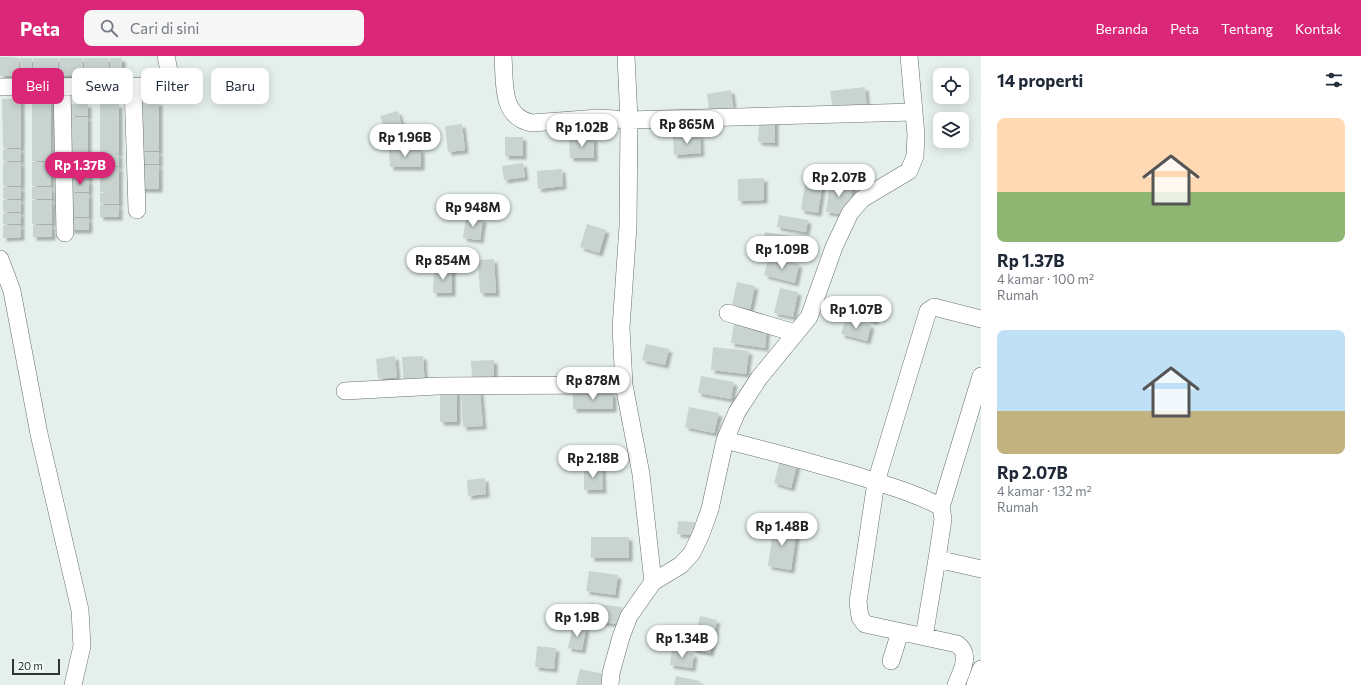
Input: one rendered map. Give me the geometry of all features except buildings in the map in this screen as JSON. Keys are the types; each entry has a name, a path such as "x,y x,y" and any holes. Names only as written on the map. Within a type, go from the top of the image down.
{"street":[{"path":"137,210 133,86 172,86 166,56"},
{"path":"503,56 508,108 522,121 532,123 598,118 629,120 914,112"},
{"path":"626,56 629,120 628,226 621,328 624,385 641,474 653,582"},
{"path":"610,685 613,666 628,616 653,582 681,565 692,553 710,510 725,440 737,412 748,392 809,317 834,247 850,213 862,199 909,171 915,156 916,135 909,56"},
{"path":"0,87 12,87"},
{"path":"62,104 65,233"},
{"path":"0,258 12,291 39,434 80,610 82,646 73,685"},
{"path":"956,685 965,659 965,653 962,647 957,644 865,624 860,616 858,602 876,482 928,311 934,307 981,319"},
{"path":"728,313 795,333"},
{"path":"924,637 937,559 942,519 941,507 981,376"},
{"path":"345,391 438,386 624,385"},
{"path":"725,440 792,456 876,482 932,502 941,507"},
{"path":"937,559 981,569"},
{"path":"892,662 900,632"},
{"path":"975,685 981,669"}]}
